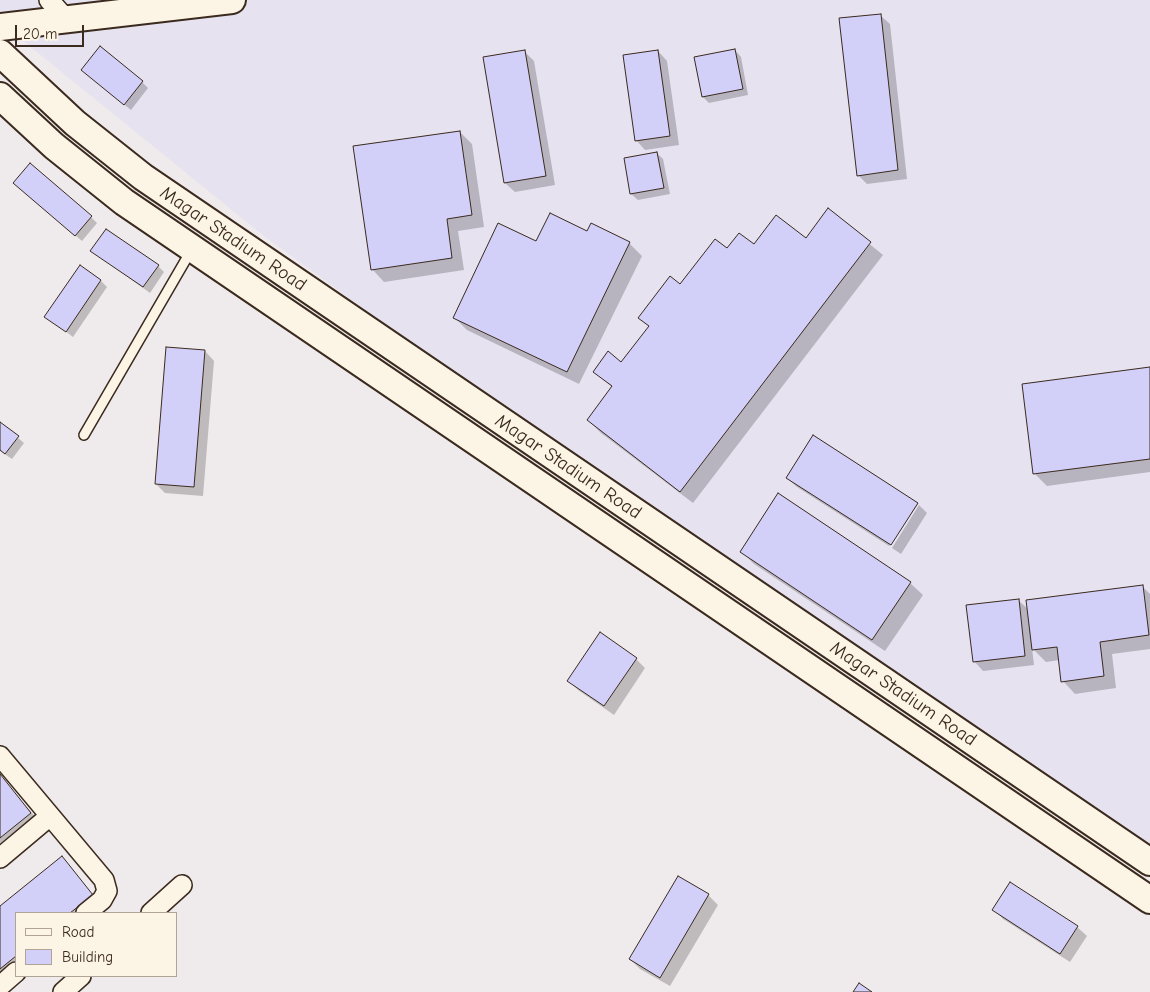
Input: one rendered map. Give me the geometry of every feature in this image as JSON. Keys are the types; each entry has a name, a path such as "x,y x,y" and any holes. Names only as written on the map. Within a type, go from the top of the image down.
{"street":[{"path":"49,0 66,19"},
{"path":"0,27 230,0"},
{"name":"Magar Stadium Road","path":"0,53 75,123 143,177 1150,862"},
{"name":"Magar Stadium Road","path":"0,96 92,179 192,249 1150,900"},
{"path":"0,756 104,880 107,891 102,900 87,912"},
{"path":"0,858 50,816"},
{"path":"152,912 182,885"},
{"path":"0,986 15,973"},
{"path":"63,992 81,977"}],"lane":[{"path":"84,435 192,249"}],"shaded area":[{"path":"0,0 1150,0 1150,849 907,705 264,236 0,22"}],"building":[{"path":"881,14 898,170 857,176 839,18"},
{"path":"100,46 143,81 124,105 81,70"},
{"path":"735,49 743,89 702,97 694,57"},
{"path":"525,50 546,176 504,183 483,57"},
{"path":"658,50 670,136 635,141 623,55"},
{"path":"460,131 472,215 447,219 452,258 371,270 353,146"},
{"path":"657,152 664,188 630,194 624,158"},
{"path":"30,163 92,216 75,236 13,183"},
{"path":"828,208 871,242 680,492 587,420 612,386 593,372 608,351 621,362 649,326 638,318 670,276 680,284 715,239 727,248 739,233 754,244 776,215 806,238"},
{"path":"550,213 587,231 591,223 630,242 567,372 453,318 498,223 536,241"},
{"path":"106,229 159,265 143,287 90,251"},
{"path":"80,265 101,280 66,332 44,317"},
{"path":"166,347 205,350 194,487 155,484"},
{"path":"1150,367 1150,459 1033,474 1022,384"},
{"path":"0,422 19,436 5,454 0,450"},
{"path":"813,435 918,503 891,545 786,478"},
{"path":"778,493 911,582 872,640 740,552"},
{"path":"1143,585 1149,635 1100,642 1104,676 1061,682 1057,647 1032,650 1026,600"},
{"path":"1019,599 1025,656 973,662 966,605"},
{"path":"600,632 637,658 604,706 567,681"},
{"path":"0,774 31,813 0,838"},
{"path":"62,856 93,895 71,912 15,912 15,957 0,969 0,906"},
{"path":"678,876 709,894 660,978 629,959"},
{"path":"1010,882 1078,926 1060,954 992,910"},
{"path":"859,983 872,992 853,992"}]}
